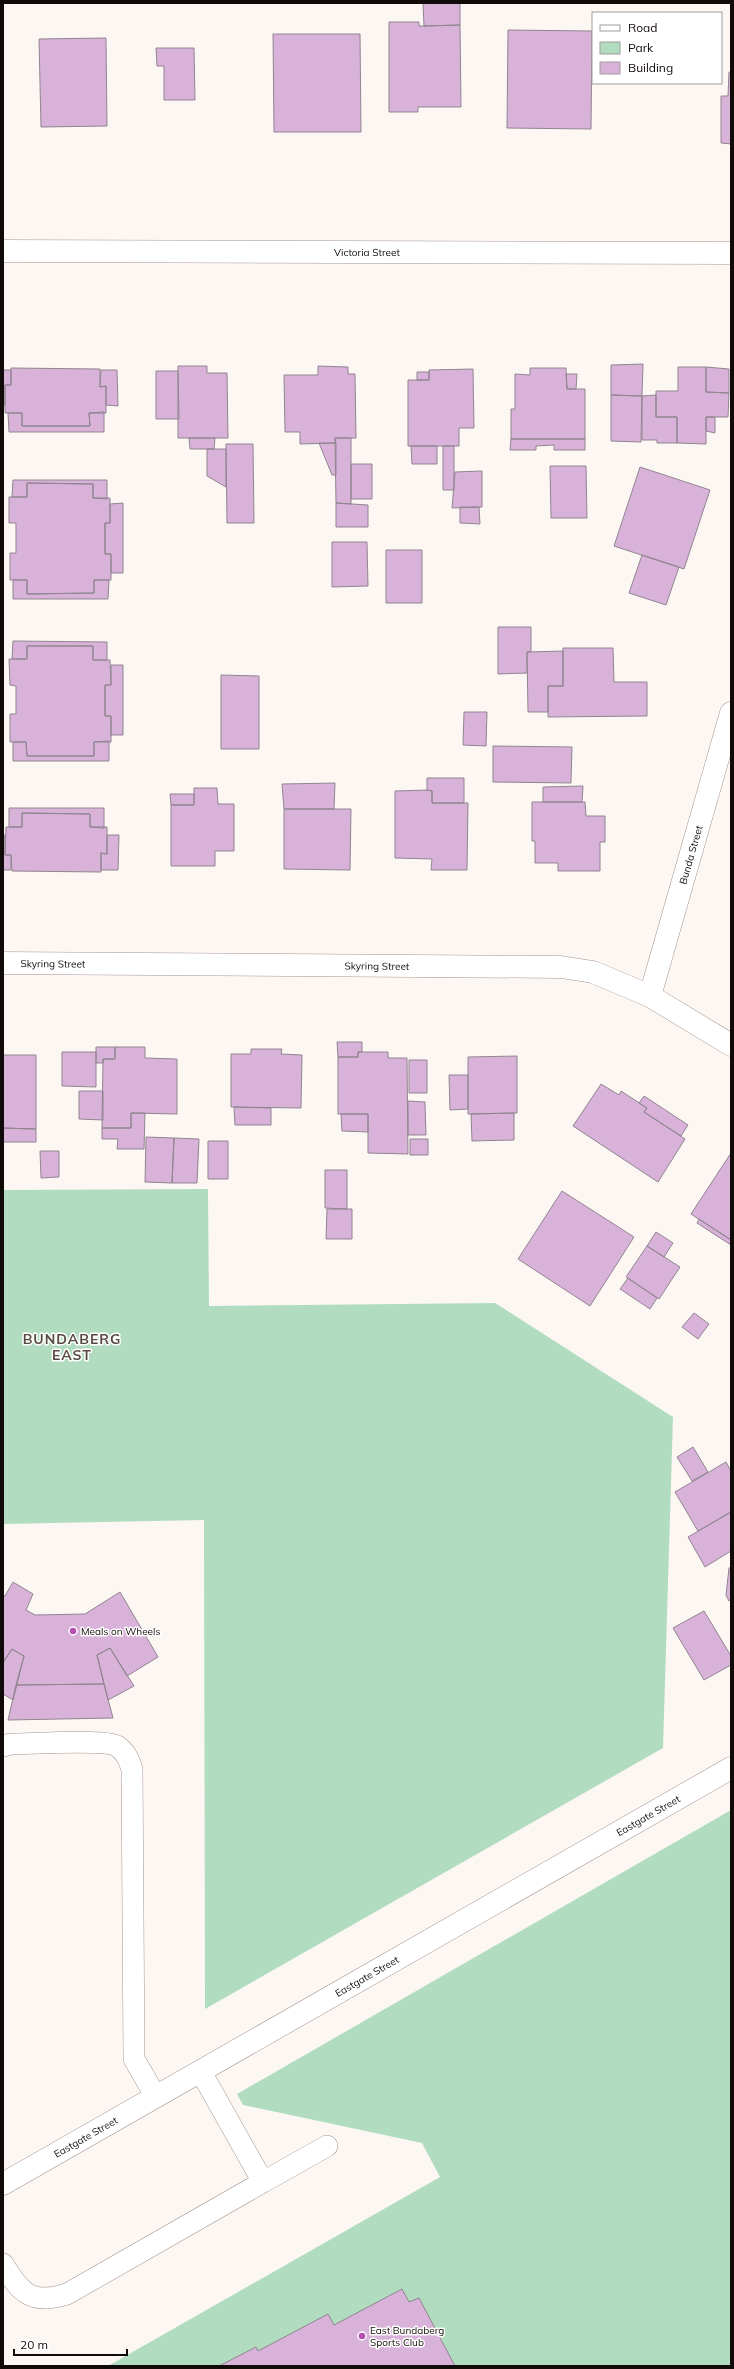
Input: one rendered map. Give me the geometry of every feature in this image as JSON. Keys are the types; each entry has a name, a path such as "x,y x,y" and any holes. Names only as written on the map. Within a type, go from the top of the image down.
{"street":[{"name":"Victoria Street","path":"3,251 731,253"},
{"name":"Bunda Street","path":"650,996 731,713"},
{"name":"Skyring Street","path":"3,963 561,967 593,972 650,996 731,1045"},
{"name":"Eastgate Street","path":"5,2179 156,2097 731,1768"}],"lane":[{"path":"3,1746 109,1743 124,1751 129,1759 132,1769 134,2059 156,2097"},
{"path":"200,2072 263,2182"},
{"path":"3,2264 12,2279 24,2293 37,2299 51,2299 67,2294 327,2146"}],"green space":[{"path":"208,1189 209,1306 495,1303 673,1417 663,1748 205,2009 204,1520 3,1524 3,1190"},
{"path":"731,1810 731,2366 108,2366 440,2177 422,2143 243,2105 237,2094"}],"building":[{"path":"423,3 460,3 460,25 424,26"},
{"path":"389,22 419,22 419,26 460,25 461,107 418,107 418,112 389,112"},
{"path":"508,30 592,31 591,129 507,128"},
{"path":"273,34 360,34 361,132 274,132"},
{"path":"106,38 107,126 41,127 39,39"},
{"path":"156,48 194,48 195,100 164,100 164,66 157,66"},
{"path":"729,72 731,72 731,144 721,143 721,96 728,96"},
{"path":"643,364 642,396 611,395 611,365"},
{"path":"178,366 207,366 207,373 227,373 228,438 178,438"},
{"path":"318,366 348,367 348,374 355,374 356,438 335,438 336,443 300,444 300,432 285,432 284,375 318,375"},
{"path":"678,367 706,367 706,392 729,393 728,417 706,417 706,444 677,443 677,417 656,417 656,391 678,391"},
{"path":"706,367 729,369 729,393 706,392"},
{"path":"11,368 100,369 100,387 106,386 106,413 89,413 90,426 22,426 22,413 5,413 5,385 11,385"},
{"path":"530,368 566,368 567,389 585,389 585,439 511,439 511,409 515,409 515,374 530,375"},
{"path":"473,369 474,428 459,428 459,446 408,446 408,380 429,380 429,370"},
{"path":"3,370 11,370 11,385 5,385 5,405 3,405"},
{"path":"101,370 117,370 118,406 106,405 106,386 100,387"},
{"path":"156,371 178,371 179,419 156,419"},
{"path":"417,372 429,372 429,380 417,380"},
{"path":"566,374 577,374 576,389 567,389"},
{"path":"611,395 642,396 641,442 611,441"},
{"path":"656,395 656,417 677,417 677,443 657,443 657,440 642,440 642,396"},
{"path":"104,412 104,432 9,432 8,413 22,413 22,426 90,426 89,413"},
{"path":"706,417 715,417 715,433 706,431"},
{"path":"189,438 215,438 214,449 190,449"},
{"path":"335,438 351,438 351,504 336,503"},
{"path":"511,439 585,439 585,450 554,450 554,445 536,446 536,450 510,450"},
{"path":"319,443 336,443 336,475 332,475"},
{"path":"226,444 253,444 254,523 227,523"},
{"path":"411,446 437,446 437,464 412,464"},
{"path":"443,446 454,446 454,490 443,490"},
{"path":"207,449 226,449 226,487 207,476"},
{"path":"351,464 372,464 372,499 351,499"},
{"path":"550,466 586,466 587,518 551,518"},
{"path":"640,467 710,490 684,569 614,546"},
{"path":"482,471 482,507 452,508 455,472"},
{"path":"13,480 107,480 107,499 93,498 93,484 27,483 27,497 12,497"},
{"path":"27,483 93,484 93,498 110,498 110,523 105,523 105,554 111,554 111,580 94,580 94,593 27,594 27,580 10,580 10,553 16,553 16,523 9,523 9,497 27,497"},
{"path":"123,503 123,573 111,573 111,554 105,554 105,523 110,523 110,504"},
{"path":"336,503 368,505 368,527 336,527"},
{"path":"460,507 479,507 480,524 460,523"},
{"path":"332,542 367,542 368,586 332,587"},
{"path":"386,550 422,550 422,603 386,603"},
{"path":"642,555 679,567 666,605 629,593"},
{"path":"13,580 27,580 27,594 94,593 94,580 109,580 108,599 13,599"},
{"path":"498,627 531,627 531,652 527,652 527,673 498,674"},
{"path":"13,641 107,642 107,660 93,660 93,646 27,646 27,659 12,659"},
{"path":"27,646 93,646 93,660 110,660 111,685 105,685 105,716 111,716 111,742 94,742 94,756 27,756 26,742 10,742 10,714 16,714 16,686 10,685 9,659 27,659"},
{"path":"563,648 613,648 614,682 647,682 647,716 548,717 548,686 563,686"},
{"path":"563,651 563,686 548,686 548,712 528,712 527,652"},
{"path":"111,665 123,665 123,735 111,735 111,716 105,716 105,685 111,685"},
{"path":"221,675 259,676 259,749 221,749"},
{"path":"464,712 487,712 486,746 463,745"},
{"path":"109,741 109,761 13,761 13,742 26,742 27,756 94,756 94,742"},
{"path":"493,746 572,747 571,783 493,782"},
{"path":"427,778 464,778 464,803 432,803 432,791 427,790"},
{"path":"335,783 334,809 284,809 282,784"},
{"path":"583,786 582,802 543,802 543,787"},
{"path":"194,788 217,788 218,804 234,804 234,851 215,851 215,866 171,866 171,805 194,805"},
{"path":"395,791 432,791 432,803 468,803 467,870 431,870 432,859 395,858"},
{"path":"170,794 194,794 194,805 171,805"},
{"path":"532,802 585,802 586,816 605,816 605,842 600,842 600,871 558,871 558,863 535,863 535,841 532,841"},
{"path":"9,808 104,808 104,828 90,827 90,814 22,813 22,827 9,827"},
{"path":"284,809 351,809 350,870 284,869"},
{"path":"22,813 90,814 90,827 107,827 107,854 101,853 101,872 12,871 11,855 5,855 6,827 22,827"},
{"path":"3,835 5,835 5,855 11,855 11,870 3,870"},
{"path":"107,835 119,835 118,870 101,870 101,853 107,854"},
{"path":"337,1042 362,1042 362,1052 358,1052 358,1057 338,1057"},
{"path":"96,1047 115,1047 115,1059 103,1059 103,1063 96,1063"},
{"path":"115,1047 145,1047 145,1058 177,1059 177,1114 131,1113 131,1128 102,1128 103,1059 115,1059"},
{"path":"251,1049 282,1049 281,1054 302,1055 301,1108 231,1107 231,1054 251,1054"},
{"path":"62,1052 96,1052 96,1087 62,1086"},
{"path":"358,1052 388,1052 388,1058 407,1058 408,1154 368,1153 368,1114 338,1114 338,1057 358,1057"},
{"path":"3,1055 36,1055 36,1129 3,1128"},
{"path":"517,1056 517,1113 468,1114 468,1057"},
{"path":"409,1060 427,1060 427,1093 409,1093"},
{"path":"449,1075 468,1075 468,1109 450,1110"},
{"path":"601,1084 619,1095 621,1091 647,1108 644,1112 685,1139 658,1182 573,1126"},
{"path":"79,1091 103,1091 103,1120 79,1119"},
{"path":"644,1096 688,1125 681,1136 644,1112 647,1108 639,1103"},
{"path":"408,1101 425,1102 426,1135 408,1135"},
{"path":"234,1107 271,1108 271,1125 235,1125"},
{"path":"131,1113 145,1113 144,1149 117,1149 118,1139 102,1139 102,1128 131,1128"},
{"path":"514,1113 514,1140 472,1141 471,1114"},
{"path":"341,1114 368,1114 368,1132 342,1131"},
{"path":"3,1128 36,1129 36,1142 3,1142"},
{"path":"146,1137 174,1138 172,1183 145,1182"},
{"path":"174,1138 199,1139 197,1183 172,1183"},
{"path":"410,1139 428,1139 428,1155 410,1155"},
{"path":"208,1141 228,1141 228,1179 208,1179"},
{"path":"40,1151 59,1151 59,1177 41,1178"},
{"path":"731,1153 731,1240 691,1214"},
{"path":"325,1170 347,1170 347,1209 325,1208"},
{"path":"562,1191 634,1237 590,1306 518,1259"},
{"path":"327,1209 352,1209 352,1239 326,1239"},
{"path":"699,1219 731,1240 731,1245 697,1223"},
{"path":"656,1232 673,1243 664,1257 647,1246"},
{"path":"647,1246 680,1267 659,1299 626,1277"},
{"path":"628,1278 657,1298 650,1309 620,1289"},
{"path":"694,1313 709,1324 698,1339 682,1327"},
{"path":"693,1447 708,1472 692,1481 677,1457"},
{"path":"726,1462 731,1471 731,1512 698,1531 675,1492"},
{"path":"731,1512 731,1551 705,1567 688,1537"},
{"path":"731,1567 731,1600 729,1601 726,1595 729,1568"},
{"name":"Meals on Wheels","path":"13,1582 33,1594 26,1610 35,1615 85,1614 120,1592 158,1657 127,1676 110,1648 97,1655 104,1684 16,1685 24,1656 12,1649 3,1662 3,1595 5,1596"},
{"path":"704,1611 731,1656 731,1665 704,1680 673,1628"},
{"path":"110,1648 134,1686 108,1700 97,1655"},
{"path":"12,1649 24,1656 13,1700 3,1694 3,1663"},
{"path":"104,1684 113,1718 8,1720 16,1685"},
{"name":"East Bundaberg Sports Club","path":"402,2289 409,2302 419,2298 455,2366 219,2366 256,2347 258,2351 328,2314 334,2325"}],"place":[{"name":"Meals on Wheels","path":"73,1631"},
{"name":"East Bundaberg Sports Club","path":"362,2336"}],"district":[{"name":"BUNDABERG EAST","path":"72,1348"}]}
